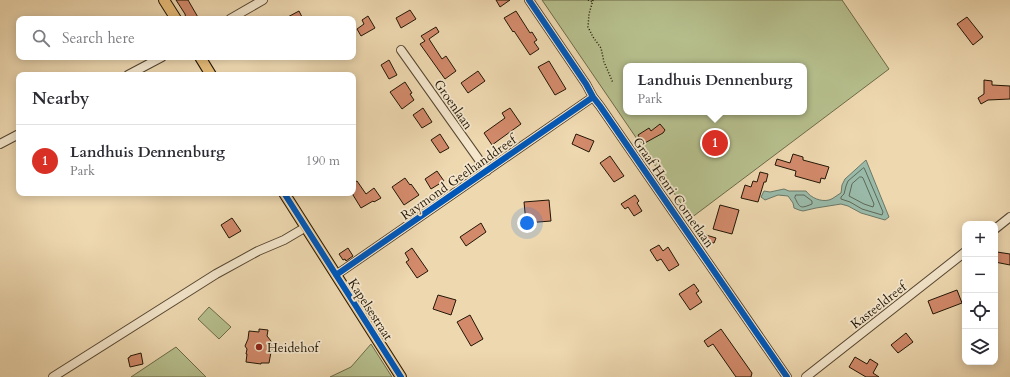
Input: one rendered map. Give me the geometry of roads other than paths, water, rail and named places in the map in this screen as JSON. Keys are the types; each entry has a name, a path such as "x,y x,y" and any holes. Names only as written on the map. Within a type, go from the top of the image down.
{"main road":[{"path":"164,0 174,16"},
{"path":"202,60 209,72"},
{"name":"Kapelsestraat","path":"286,196 401,377"}],"street":[{"path":"235,16 263,0"},
{"name":"Graaf Henri Cornetlaan","path":"529,0 586,84 593,97 787,377"},
{"name":"Groenlaan","path":"401,50 487,171"},
{"path":"134,72 156,60"},
{"name":"Raymond Geelhanddreef","path":"336,275 593,97"},
{"path":"0,144 16,136"},
{"path":"998,227 1010,217"},
{"path":"53,377 216,274 258,251 284,240 306,227"},
{"name":"Kasteeldreef","path":"806,377 962,254"}],"water":[{"path":"866,160 889,217 885,220 861,213 841,204 803,211 794,208 793,203 788,196 778,195 765,200 761,197 764,191 770,192 784,189 789,191 806,191 816,199 830,199 841,193 842,185 845,179"}],"place":[{"name":"Landhuis Dennenburg","path":"715,143"},
{"name":"Heidehof","path":"259,347"}]}
